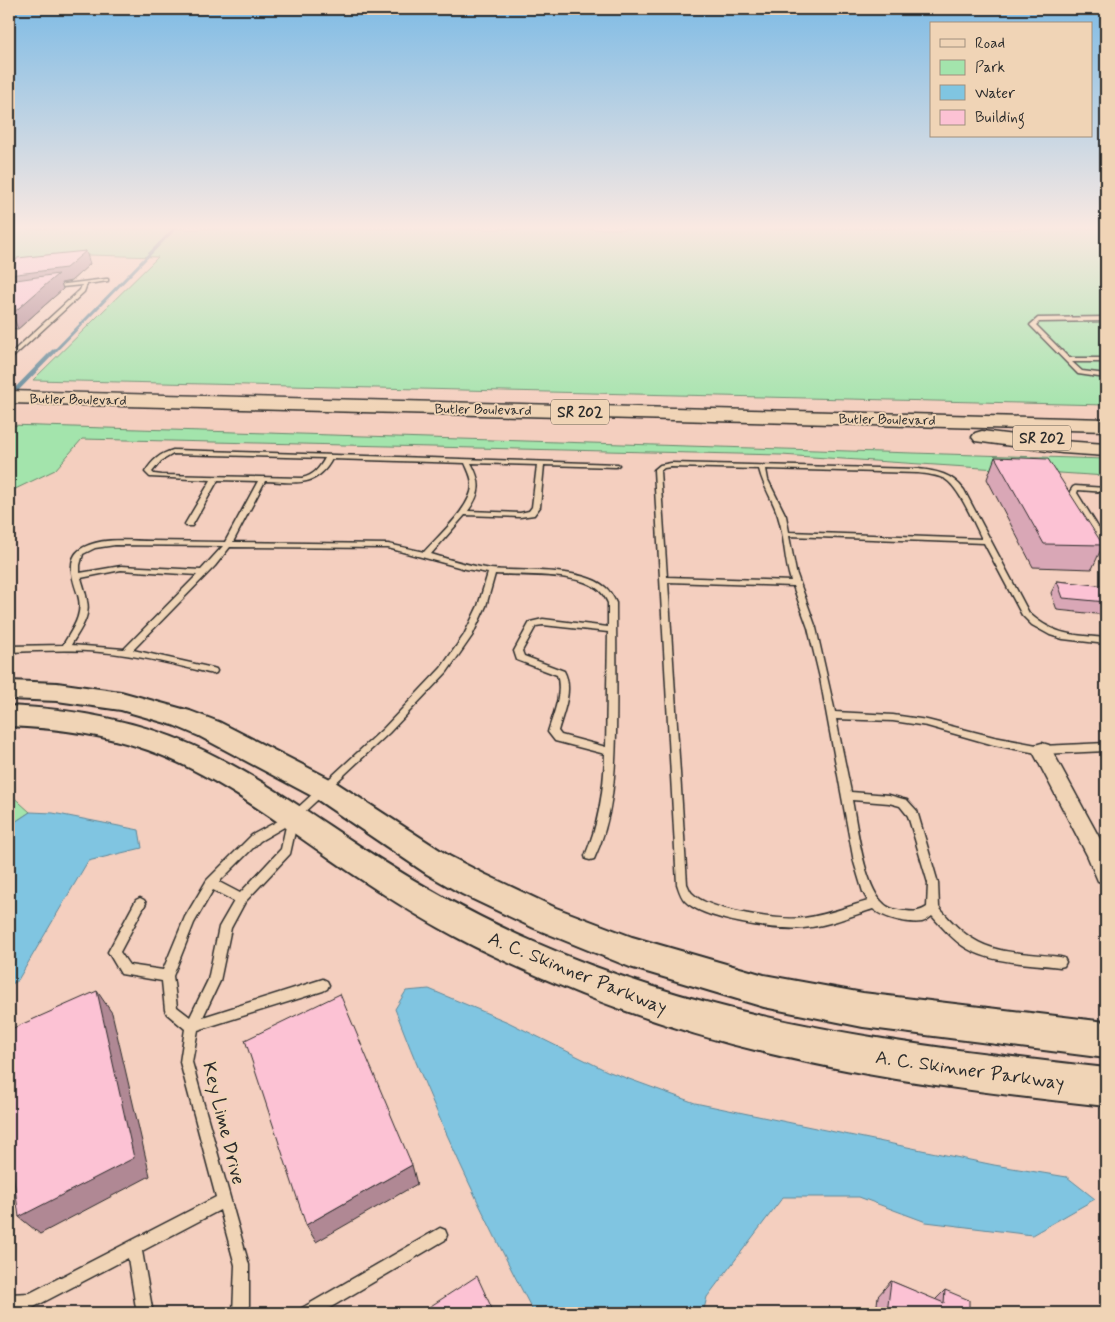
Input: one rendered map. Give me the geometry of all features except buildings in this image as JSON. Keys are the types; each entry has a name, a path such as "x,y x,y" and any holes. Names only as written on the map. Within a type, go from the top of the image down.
{"highway":[{"name":"Butler Boulevard","path":"9,397 1106,425"},
{"name":"Butler Boulevard","path":"9,413 1106,440"},
{"path":"978,436 1062,447 1106,450"}],"main road":[{"path":"9,690 91,696 121,701 210,729 322,788 438,865 473,884 545,918 675,966 764,991 863,1010 1106,1040"},
{"name":"A. C. Skinner Parkway","path":"9,716 87,724 148,740 206,764 293,817 393,884 463,924 543,962 628,995 732,1027 834,1049 955,1068 1106,1087"}],"street":[{"path":"1042,750 1097,853 1106,874"}],"lane":[{"path":"9,358 82,291"},
{"path":"1106,319 1038,320 1033,325 1080,373 1106,376"},
{"path":"1067,360 1106,360"},
{"path":"329,457 321,472 313,478 302,480 162,477 152,476 148,472 160,458 173,452 616,466"},
{"path":"427,554 462,513 476,490 474,475 467,461"},
{"path":"462,513 520,515 531,513 536,507 541,463"},
{"path":"875,903 838,916 802,923 752,920 703,907 689,899 682,884 657,470 662,466 671,465 762,467 918,471 948,477 956,482 1026,615 1038,628 1050,634 1106,641"},
{"path":"762,467 767,484 782,516 792,572 812,628 832,715 859,862 869,892 875,903 882,910 901,916 921,917 933,909"},
{"path":"188,524 216,478"},
{"path":"126,652 227,546 262,478"},
{"path":"1106,490 1075,488 1073,493 1106,546"},
{"path":"785,534 986,541"},
{"path":"65,648 81,620 84,606 74,569 77,558 86,548 98,544 388,546 427,554 464,566 492,571 570,577 595,584 606,590 612,603 610,752 608,803 600,834 590,856"},
{"path":"76,576 121,568 203,573"},
{"path":"324,985 192,1026 171,1010 167,976 189,921 211,883 256,838 293,817 322,788 386,731 444,670 468,636 482,606 492,571"},
{"path":"663,579 797,584"},
{"path":"610,752 558,738 553,732 563,692 564,678 560,673 520,658 518,651 533,624 543,622 612,630"},
{"path":"9,649 65,648 126,652 158,657 213,671"},
{"path":"832,715 893,718 927,723 994,741 1042,750 1106,746"},
{"path":"846,796 889,799 902,802 914,814 933,883 933,909 952,929 975,947 997,953 1060,962"},
{"path":"211,883 241,899 286,851 293,817"},
{"name":"Key Lime Drive","path":"241,899 225,927 214,981 192,1026 186,1062 242,1265 241,1313"},
{"path":"140,903 114,952 125,970 167,976"},
{"name":"Key Lime Drive","path":"9,1302 30,1301 224,1200"},
{"path":"307,1313 440,1235"},
{"path":"134,1247 144,1308 142,1313"}],"green space":[{"path":"124,291 1106,291 1106,405 33,380"},
{"path":"9,425 1106,459 1106,476 781,455 82,439 55,470 9,492"},
{"path":"9,793 30,812 9,826"}],"water":[{"path":"30,812 53,813 139,830 142,848 88,861 18,980 9,986 9,826"},
{"path":"429,989 508,1022 607,1071 695,1103 994,1165 1067,1177 1095,1199 1032,1235 926,1222 859,1197 783,1197 707,1297 703,1313 534,1313 460,1164 426,1087 395,1009 406,991"}],"waterway":[{"path":"52,354 114,291"},
{"path":"9,397 53,352"}]}
